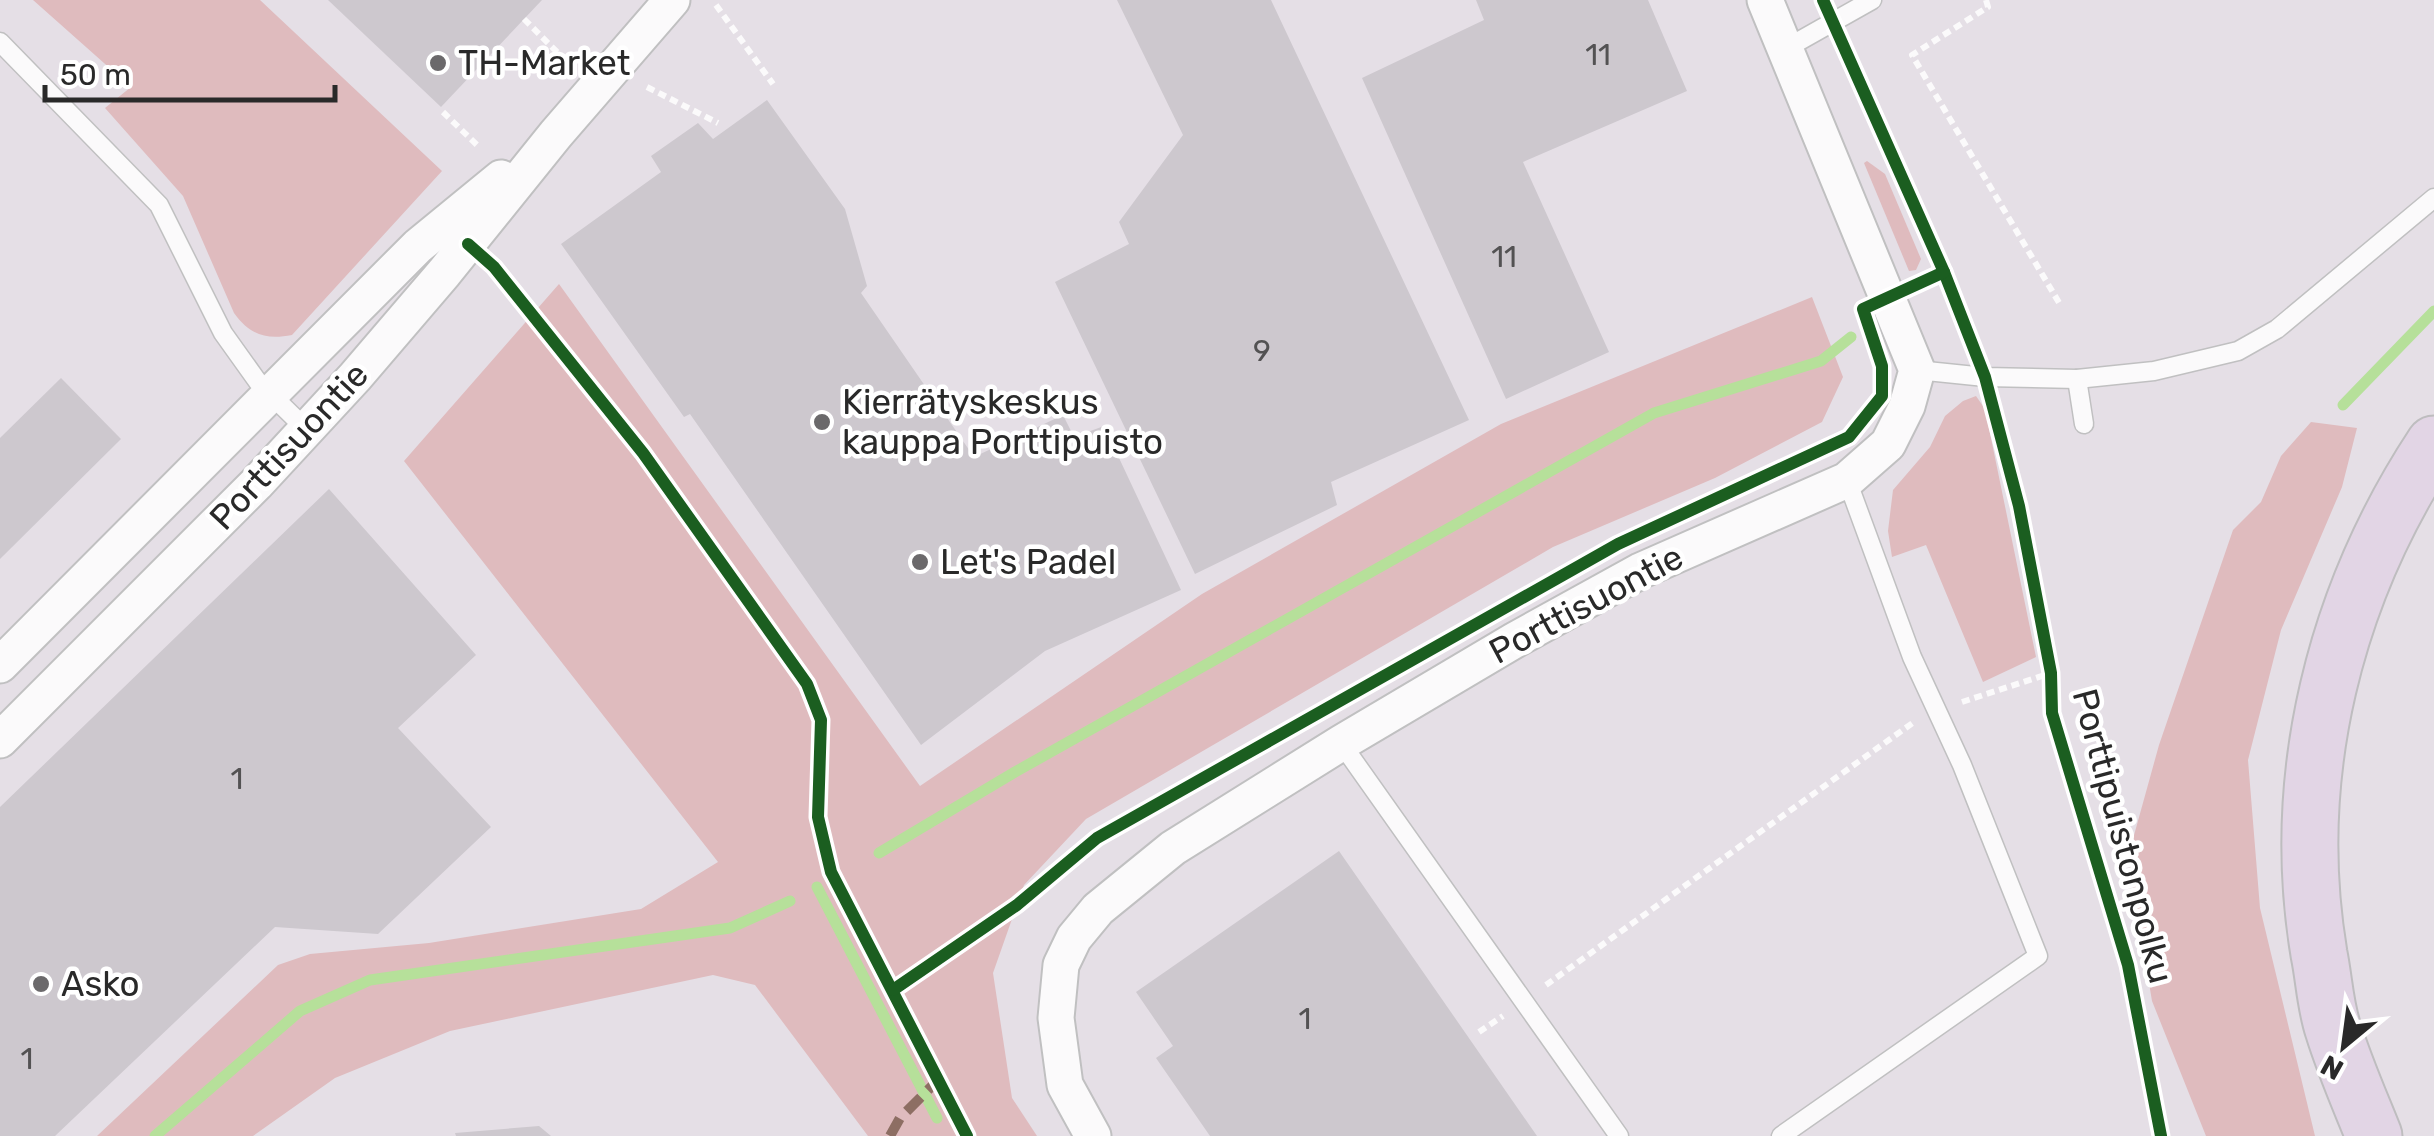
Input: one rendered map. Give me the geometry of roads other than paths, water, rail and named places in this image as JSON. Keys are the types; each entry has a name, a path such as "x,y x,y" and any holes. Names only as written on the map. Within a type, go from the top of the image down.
{"highway":[{"path":"2374,1136 2332,1026 2314,924 2308,832 2316,748 2331,669 2352,603 2383,531 2434,444"}],"street":[{"name":"Porttisuontie","path":"2,736 147,596 306,429 444,273 556,134 672,0"},
{"path":"1764,0 1917,370"},
{"name":"Porttisuontie","path":"0,665 418,246 556,134"},
{"name":"Porttisuontie","path":"1093,1136 1065,1085 1056,1018 1061,965 1074,938 1098,909 1173,848 1341,743 1640,571 1847,480 1888,444 1907,406 1917,370"}],"lane":[{"path":"1785,49 1872,0"},
{"path":"0,42 159,204 223,333 270,395 306,429"},
{"path":"1917,370 1984,377 2077,379 2154,371 2238,351 2277,329 2434,198"},
{"path":"2077,379 2084,424"},
{"path":"1781,1136 2038,956 1962,765 1912,657 1847,480"},
{"path":"1341,743 1618,1136"}],"waterway":[{"path":"2343,405 2434,311"},
{"path":"879,853 1015,772 1654,413 1821,361 1851,337"},
{"path":"817,887 937,1118"},
{"path":"155,1136 300,1011 370,980 730,928 790,901"}],"place":[{"name":"TH-Market","path":"438,63"},
{"name":"Kierrätyskeskus kauppa Porttipuisto","path":"822,422"},
{"name":"Let's Padel","path":"920,562"},
{"name":"Asko","path":"41,984"}]}
